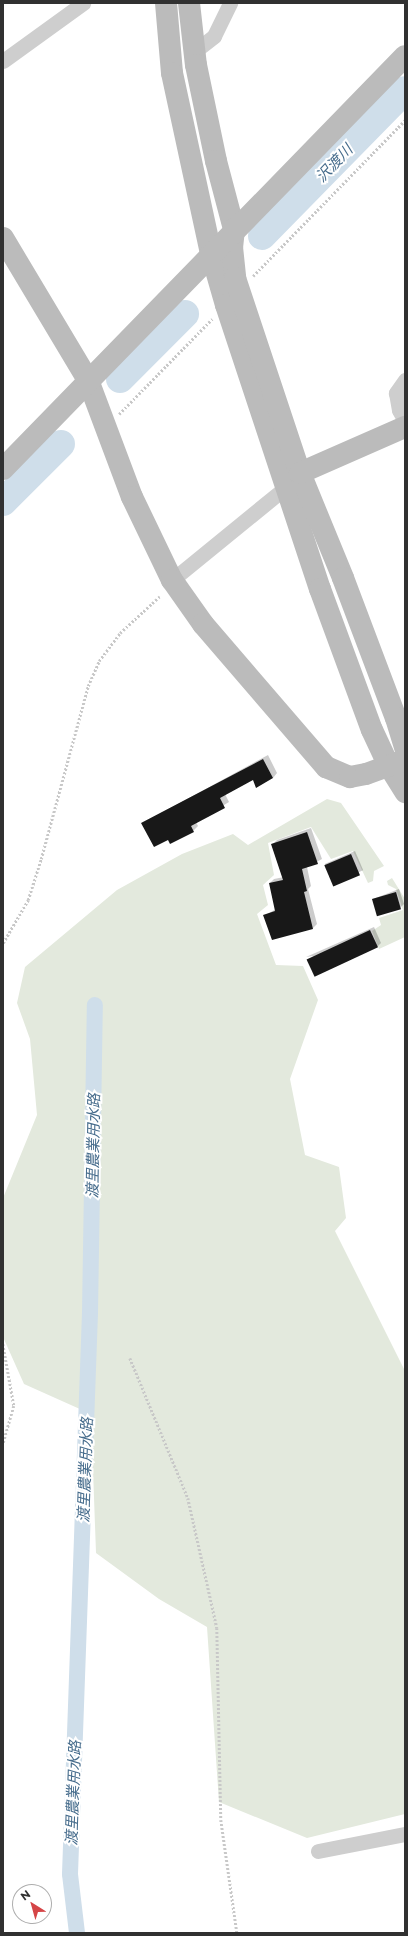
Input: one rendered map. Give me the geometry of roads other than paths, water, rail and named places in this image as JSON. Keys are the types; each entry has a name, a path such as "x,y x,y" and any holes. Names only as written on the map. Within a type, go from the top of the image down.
{"street":[{"path":"3,61 83,3"},
{"path":"166,3 172,73 211,253 292,480 346,585 396,718 405,748"},
{"path":"189,3 195,51 216,160 234,228 232,247 235,278 292,480 320,590 372,730 397,763 405,792"},
{"path":"195,51 214,36 230,3"},
{"path":"3,469 234,228 405,56"},
{"path":"3,238 88,380 132,497 174,582 203,624 326,767 350,777 397,763"},
{"path":"405,380 396,392 399,410 405,421"},
{"path":"174,582 292,480 405,427"},
{"path":"318,1851 405,1834"}],"waterway":[{"name":"沢渡川","path":"262,236 405,90"},
{"name":"沢渡川","path":"120,379 185,314"},
{"name":"沢渡川","path":"3,502 61,444"},
{"name":"渡里農業用水路","path":"77,1933 70,1874 90,1313 95,1005"}]}
